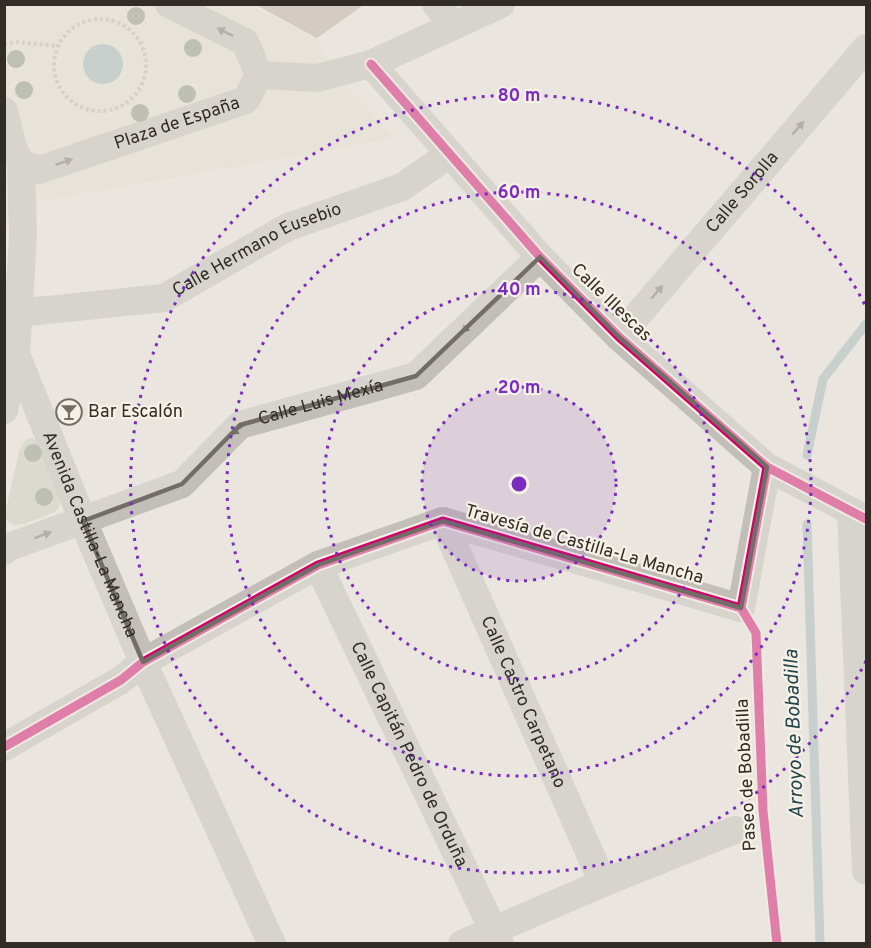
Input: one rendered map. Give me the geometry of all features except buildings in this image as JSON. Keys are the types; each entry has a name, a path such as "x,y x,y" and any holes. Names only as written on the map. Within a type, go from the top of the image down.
{"street":[{"path":"169,4 245,42 259,75 317,78 371,64 501,4"},
{"path":"436,4 454,26"},
{"name":"Calle Sorolla","path":"619,337 867,48"},
{"name":"Calle Illescas","path":"371,64 540,257 619,337 773,470 851,511"},
{"name":"Plaza de España","path":"21,163 39,170 246,100 259,75"},
{"path":"4,111 13,148 21,163 13,207 23,236 16,354 4,410"},
{"name":"Calle Hermano Eusebio","path":"18,313 164,298 288,227 402,187 450,154"},
{"name":"Calle Luis Mexía","path":"4,551 9,547 182,484 240,425 416,376 540,257"},
{"name":"Avenida Castilla-La Mancha","path":"16,354 82,521 143,662 272,944"},
{"name":"Travesía de Castilla-La Mancha","path":"4,747 121,680 143,662 318,565 443,521 741,608 773,470"},
{"path":"851,511 867,871"},
{"name":"Calle Castro Carpetano","path":"443,521 603,883"},
{"name":"Calle Capitán Pedro de Orduña","path":"318,565 496,936"},
{"path":"462,944 496,936 603,883 735,830"}],"path":[{"path":"92,20 107,20 122,25 135,35 143,48 146,64 144,79 137,93 126,104 111,110 97,111 82,108 70,100 55,75 54,60 58,46 66,34 78,25 92,20"},
{"path":"4,44 18,42 58,46"}],"highlighted area":[{"path":"540,257 619,337 767,467 741,608 443,521 318,565 143,662 83,521 182,484 240,425 416,376"}],"green space":[{"path":"32,438 38,442 60,500 59,508 55,512 24,524 14,525 6,520 6,509 20,448 27,439"}],"shaded area":[{"path":"4,5 251,5 317,38 335,73 395,138 37,202 33,237 5,230"}],"water":[{"path":"103,44 111,45 117,50 122,56 122,72 117,78 111,83 103,84 95,83 89,78 84,72 83,64 84,56 89,50 95,45"}],"waterway":[{"name":"Arroyo de Bobadilla","path":"807,455 823,379 866,324"},
{"name":"Arroyo de Bobadilla","path":"807,524 820,944"}],"cycle path":[{"path":"371,64 540,257 619,337 767,467 866,519"},
{"path":"4,747 121,680 143,662 318,565 443,521 741,608 767,467"},
{"name":"Paseo de Bobadilla","path":"741,608 756,633 763,811 777,944"}],"place":[{"name":"Bar Escalón","path":"69,412"}]}
